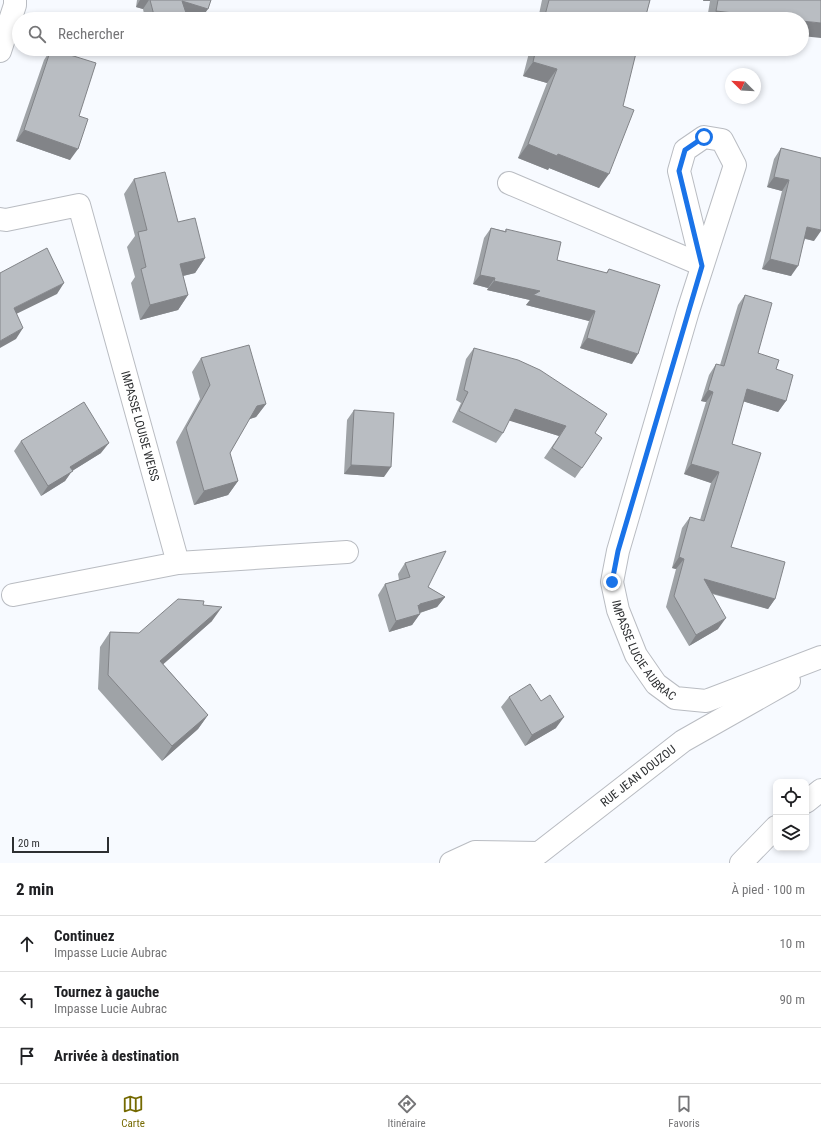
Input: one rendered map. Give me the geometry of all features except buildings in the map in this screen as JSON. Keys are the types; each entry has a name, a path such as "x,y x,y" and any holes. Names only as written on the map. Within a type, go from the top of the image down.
{"street":[{"path":"14,12 16,5 15,0"},
{"path":"0,51 12,16"},
{"name":"IMPASSE LUCIE AUBRAC","path":"702,266 679,171 685,150 704,137 722,140 735,165 702,266 618,551 612,582 618,610 636,655 656,684 675,698 706,701 821,656"},
{"path":"509,183 702,266"},
{"name":"IMPASSE LOUISE WEISS","path":"0,220 79,205 178,563"},
{"path":"13,595 178,563 347,552"},
{"name":"RUE JEAN DOUZOU","path":"451,863 475,852 539,853 683,741 821,662"},
{"path":"809,800 821,790"},
{"path":"741,863 773,829"}],"route":[{"path":"612,582 618,551 702,266 679,171 685,150 704,137"}]}
